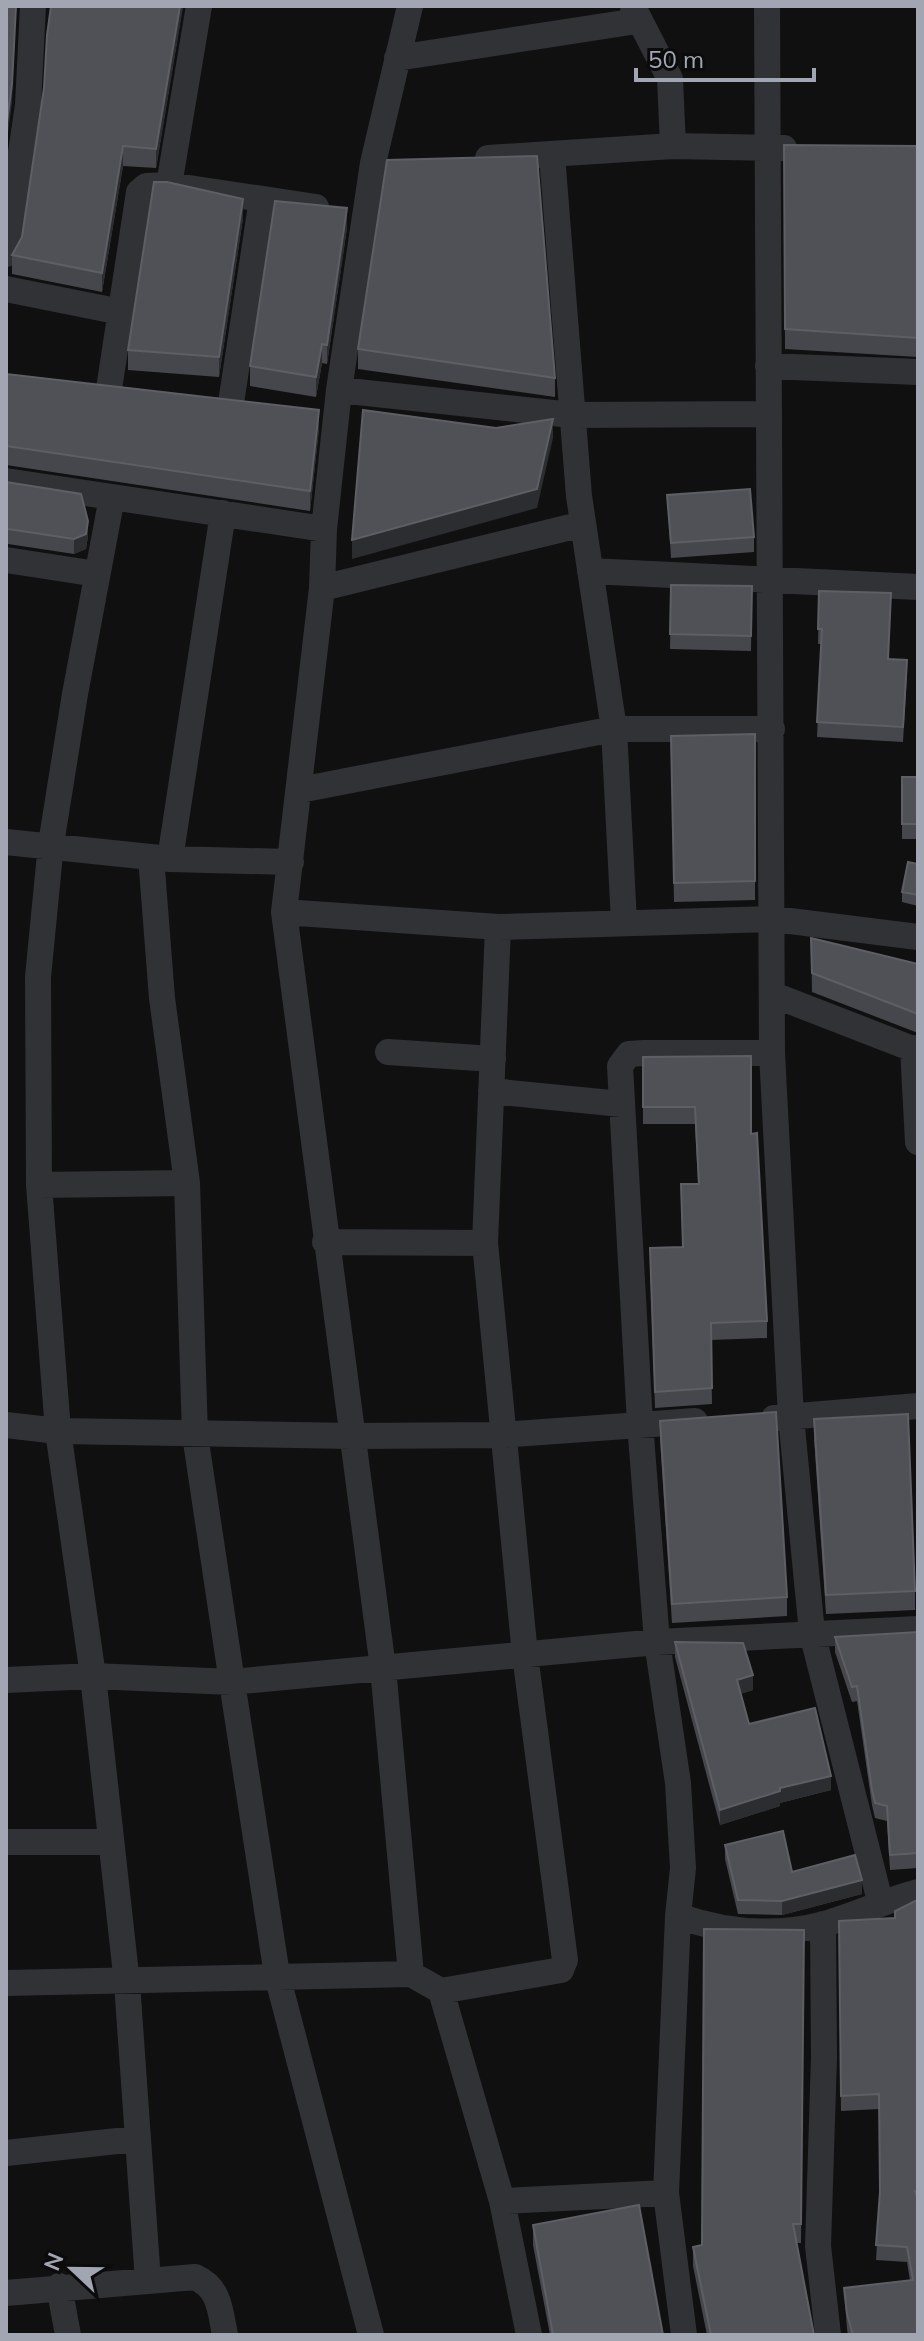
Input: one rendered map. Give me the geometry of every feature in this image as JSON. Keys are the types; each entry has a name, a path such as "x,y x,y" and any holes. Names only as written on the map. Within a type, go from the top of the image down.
{"street":[{"path":"6,254 28,105 33,6"},
{"path":"169,185 199,6"},
{"path":"410,6 373,163 338,403 324,529 322,588 284,912 383,1668 411,1974"},
{"path":"767,6 774,919 772,1053 791,1417 812,1633 880,1901"},
{"path":"397,58 635,13 656,47 670,79 673,146"},
{"path":"462,159 673,146 813,149"},
{"path":"552,155 583,524 614,729 624,922"},
{"path":"373,163 403,162"},
{"path":"109,389 139,192 146,186 169,185 365,214"},
{"path":"231,403 262,199"},
{"path":"6,289 121,312"},
{"path":"768,366 918,372"},
{"path":"79,385 139,392"},
{"path":"200,399 261,406"},
{"path":"307,411 338,403 572,415 769,414"},
{"path":"6,481 324,529"},
{"path":"112,497 51,844 38,977 39,1185 58,1431 93,1676 127,1983 148,2281"},
{"path":"223,513 160,858 162,998 187,1183 195,1435 277,1975 371,2335"},
{"path":"322,588 583,524"},
{"path":"6,560 97,574"},
{"path":"590,571 918,587"},
{"path":"300,790 614,729 772,729"},
{"path":"6,842 51,844 160,858 291,862"},
{"path":"284,912 498,927 774,919 918,937"},
{"path":"6,1983 127,1983 277,1975 411,1974 441,1991 561,1970 565,1960 525,1655 501,1435 485,1243 498,927"},
{"path":"774,995 916,1050 918,1142"},
{"path":"388,1052 493,1059"},
{"path":"684,2335 666,2193 678,1916 683,1868 678,1783 657,1642 640,1423 620,1066 629,1054 772,1053"},
{"path":"491,1091 621,1104"},
{"path":"39,1185 187,1183"},
{"path":"325,1242 485,1243"},
{"path":"746,1419 918,1406"},
{"path":"6,1425 58,1431 195,1435 501,1435 716,1420"},
{"path":"6,1680 93,1676 232,1682 657,1642 918,1629"},
{"path":"6,1842 109,1842"},
{"path":"678,1916 716,1928 756,1932 823,1924 880,1901 918,1892"},
{"path":"823,1924 824,2057 818,2246 828,2335"},
{"path":"441,1991 502,2201 529,2335"},
{"path":"6,2153 136,2139"},
{"path":"502,2201 666,2193"},
{"path":"6,2293 59,2286 195,2277 208,2283 217,2295 225,2335"},
{"path":"59,2286 68,2335"}],"building":[{"path":"6,6 16,6 6,130"},
{"path":"51,6 180,6 156,149 123,146 102,273 12,255 22,237 44,88"},
{"path":"784,145 918,146 918,338 785,329"},
{"path":"537,156 555,378 358,349 387,160"},
{"path":"154,182 167,182 243,199 219,357 128,350"},
{"path":"275,201 347,208 327,345 322,344 316,377 250,366"},
{"path":"6,374 319,410 310,491 6,446"},
{"path":"363,410 496,428 553,419 537,489 352,540"},
{"path":"6,482 81,494 88,521 86,534 74,539 6,530"},
{"path":"750,489 754,537 671,543 667,495"},
{"path":"671,585 752,586 751,636 670,634"},
{"path":"819,591 891,593 888,659 907,660 903,727 817,722 822,629 818,629"},
{"path":"755,734 755,881 674,883 671,736"},
{"path":"902,777 918,777 918,824 902,824"},
{"path":"908,862 918,864 918,895 902,892"},
{"path":"811,938 918,964 918,1014 812,973"},
{"path":"751,1056 751,1134 757,1133 767,1321 711,1323 712,1388 655,1392 650,1248 683,1247 681,1184 699,1184 695,1107 643,1107 643,1057"},
{"path":"776,1412 787,1597 672,1604 660,1421"},
{"path":"908,1414 915,1591 826,1595 814,1419"},
{"path":"918,1632 918,1853 890,1855 887,1806 875,1803 857,1686 852,1687 835,1637"},
{"path":"675,1642 743,1643 753,1675 737,1680 749,1724 815,1708 831,1776 780,1788 780,1791 720,1810"},
{"path":"783,1831 792,1872 855,1855 862,1880 782,1901 738,1900 725,1845"},
{"path":"917,1900 918,2191 915,2191 918,2201 918,2335 853,2335 844,2288 913,2280 907,2247 876,2245 880,2192 879,2094 841,2096 839,1921 895,1918 895,1911"},
{"path":"704,1929 804,1930 801,2224 793,2224 814,2335 711,2335 693,2247 702,2245"},
{"path":"639,2205 663,2335 553,2335 533,2225"}]}
